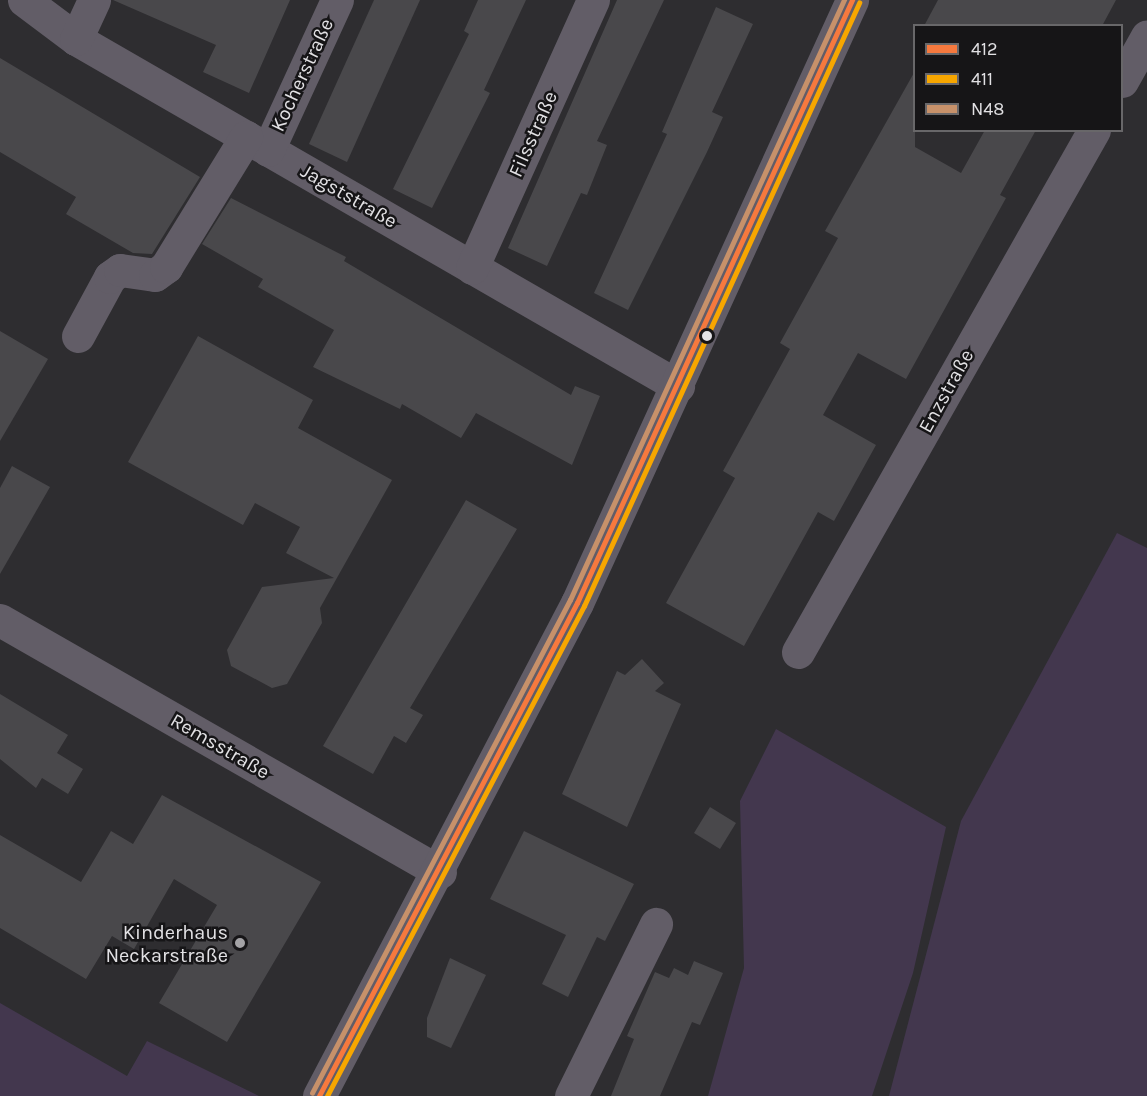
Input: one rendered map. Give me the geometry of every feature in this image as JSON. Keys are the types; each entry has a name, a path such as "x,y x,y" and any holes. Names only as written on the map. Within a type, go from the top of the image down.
{"street":[{"name":"Jagststraße","path":"24,0 76,39 678,386"},
{"path":"76,39 94,0"},
{"name":"Kocherstraße","path":"78,336 110,278 120,270 154,275 166,267 257,143 337,0"},
{"name":"Filsstraße","path":"472,268 593,0"},
{"path":"319,1096 440,872 577,603 678,386 852,0"},
{"path":"1123,79 1147,36"},
{"name":"Enzstraße","path":"798,652 1093,132"},
{"name":"Remsstraße","path":"0,620 440,872"},
{"path":"571,1096 656,924"}],"shaded area":[{"path":"1117,533 1147,548 1147,1096 889,1096 961,821"},
{"path":"776,729 946,827 913,973 872,1096 708,1096 744,968 740,801"},
{"path":"0,1003 127,1076 147,1041 259,1096 0,1096"}],"building":[{"path":"113,0 290,0 249,93 203,72 216,45"},
{"path":"374,0 420,0 347,162 309,144"},
{"path":"478,0 526,0 484,90 490,93 432,208 393,189 469,34 464,31"},
{"path":"617,0 664,0 597,141 607,145 587,195 581,193 547,266 508,248"},
{"path":"938,0 1116,0 1103,24 925,24"},
{"path":"716,7 753,24 712,112 723,117 628,310 594,293 667,134 662,132"},
{"path":"0,58 200,177 152,254 133,253 66,214 76,197 0,152"},
{"path":"913,75 915,147 961,173 984,132 1035,132 1000,195 1006,198 906,379 858,353 823,415 876,445 834,521 818,512 744,646 666,603 735,478 723,471 790,349 780,343 838,238 825,231"},
{"path":"231,198 346,257 344,261 571,395 575,386 600,396 572,465 476,413 461,438 402,404 400,409 313,367 334,330 258,287 263,279 202,244"},
{"path":"0,331 48,359 0,441"},
{"path":"198,336 313,400 298,428 392,480 320,608 322,623 287,684 272,688 231,666 227,650 262,587 334,578 286,553 300,527 255,503 243,525 128,462"},
{"path":"12,466 50,487 0,574 0,488"},
{"path":"466,500 517,529 410,708 423,715 406,743 394,736 373,774 323,746"},
{"path":"642,659 664,683 655,691 681,704 627,827 562,794 617,671 625,675"},
{"path":"0,694 68,735 57,753 83,769 68,794 42,778 36,788 0,759"},
{"path":"162,795 321,882 227,1042 159,1003 217,905 174,879 134,949 112,936 86,979 0,928 0,835 81,882 111,831 133,844"},
{"path":"710,807 736,823 720,849 694,833"},
{"path":"524,831 634,884 605,941 597,937 568,997 542,984 566,935 490,899"},
{"path":"450,958 486,975 451,1048 427,1037 427,1018"},
{"path":"694,961 723,973 700,1025 692,1022 660,1096 611,1096 634,1039 627,1036 655,972 669,978 674,968 688,975"}],"transit line":[{"name":"N48","path":"312,1093 570,600 844,0"},
{"name":"412","path":"319,1096 577,603 852,0"},
{"name":"411","path":"327,1096 584,606 859,3"}],"place":[{"name":"Kinderhaus Neckarstraße","path":"240,943"}]}
